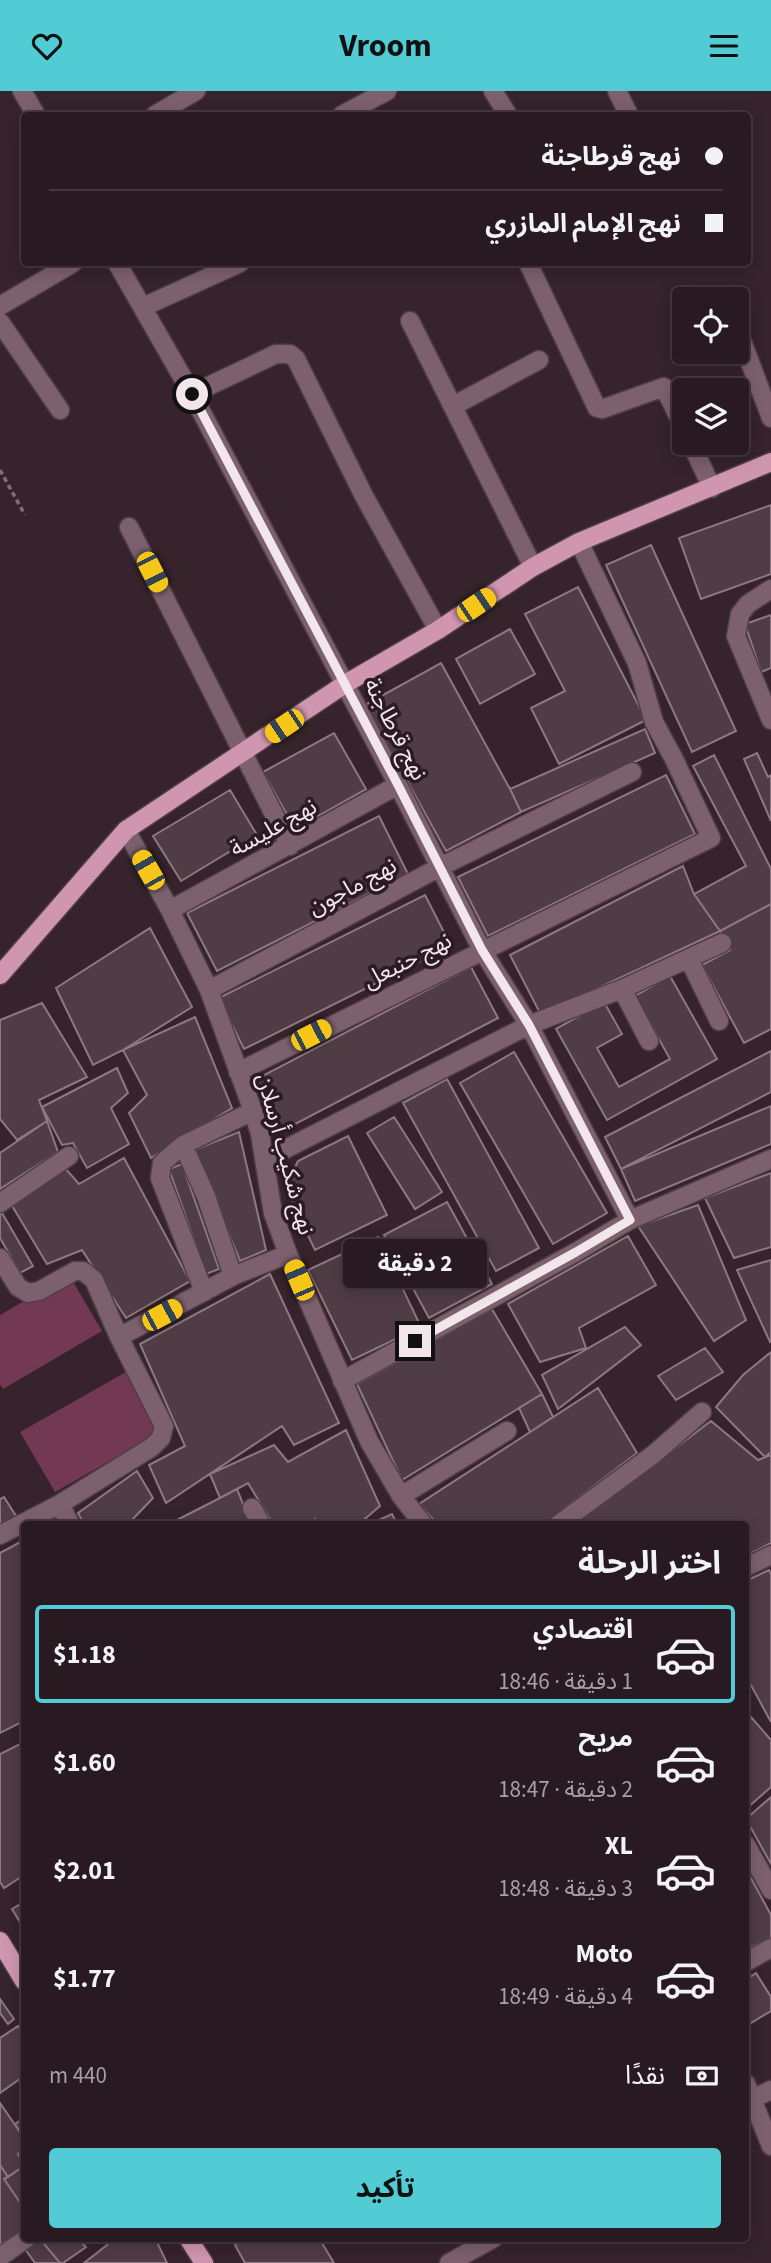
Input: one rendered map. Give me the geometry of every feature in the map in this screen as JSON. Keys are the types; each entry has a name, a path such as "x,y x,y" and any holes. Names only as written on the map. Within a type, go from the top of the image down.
{"main road":[{"path":"0,975 126,830 345,684 438,630 533,567 579,542 771,462"},
{"path":"0,1941 21,1976"},
{"path":"191,2242 204,2263"}],"street":[{"path":"22,91 34,112"},
{"path":"160,112 196,91"},
{"path":"366,110 387,91"},
{"path":"493,91 506,112"},
{"path":"617,91 628,112"},
{"path":"0,306 68,266"},
{"name":"نهج قرطاجنة","path":"119,266 192,394 482,950 529,1025 630,1220"},
{"path":"144,307 233,266"},
{"path":"529,266 597,408 602,409 664,387 672,403"},
{"path":"410,321 533,567"},
{"path":"0,322 60,410"},
{"path":"192,394 276,354 290,354 296,359 364,496 438,630"},
{"path":"453,406 540,360"},
{"path":"749,360 771,418"},
{"path":"697,455 712,488"},
{"path":"129,527 290,846"},
{"name":"نهج حنبعل","path":"238,1072 711,838 654,722 637,663 579,542"},
{"path":"771,589 748,604 740,614 736,636 771,720"},
{"name":"نهج ماجون","path":"209,990 440,867 632,772"},
{"name":"نهج عليسة","path":"170,910 398,785"},
{"name":"نهج شكيب أرسلان","path":"126,830 170,910 209,990 253,1111 273,1213 342,1381 369,1441 401,1496 422,1521"},
{"path":"264,1160 529,1025 622,989 722,943"},
{"path":"689,959 719,1021"},
{"path":"622,989 649,1041"},
{"path":"204,1292 160,1178 162,1163 183,1145 253,1111"},
{"path":"183,1145 206,1196 233,1276"},
{"path":"0,1203 69,1156"},
{"path":"342,1381 630,1220 771,1159"},
{"path":"119,1337 233,1276 288,1254"},
{"path":"0,1258 18,1287 28,1293 39,1291 75,1271 83,1271 94,1280 164,1426 161,1437 152,1447 60,1504 27,1521"},
{"path":"563,1521 654,1454 702,1412"},
{"path":"401,1496 507,1431"},
{"path":"60,1504 68,1521"},
{"path":"0,1535 21,1524"},
{"path":"749,1566 771,1555"},
{"path":"749,1850 771,1890"},
{"path":"749,1960 771,1948"},
{"path":"749,2095 771,2090"},
{"path":"749,2097 771,2146"},
{"path":"0,2257 21,2242"},
{"path":"449,2263 464,2245"}],"path":[{"path":"0,470 25,515"}],"shaded area":[{"path":"69,1275 102,1331 3,1389 0,1384 0,1315"},
{"path":"126,1372 161,1432 55,1492 20,1432"}],"building":[{"path":"771,505 771,574 701,599 679,538"},
{"path":"651,545 736,731 692,752 606,565"},
{"path":"578,587 646,720 559,764 531,708 565,691 525,614"},
{"path":"771,615 771,668 761,672 745,624"},
{"path":"510,629 535,674 480,704 456,659"},
{"path":"441,663 521,812 446,851 365,705"},
{"path":"645,729 655,753 521,812 510,789"},
{"path":"334,733 366,789 295,829 263,772"},
{"path":"757,753 768,777 771,775 771,821 744,759"},
{"path":"714,755 771,869 771,904 720,931 694,894 746,866 693,766"},
{"path":"666,775 695,834 488,936 458,877"},
{"path":"230,790 257,835 181,881 153,836"},
{"path":"379,816 408,874 217,971 187,913"},
{"path":"683,866 694,894 720,931 541,1015 510,955"},
{"path":"425,895 451,946 244,1049 219,998"},
{"path":"771,904 771,1029 744,1043 702,965 730,950 720,931"},
{"path":"150,928 192,1007 123,1050 93,1065 56,988"},
{"path":"471,967 498,1018 280,1132 253,1081"},
{"path":"670,976 717,1059 607,1120 556,1029 604,1002 622,1034 597,1048 619,1087 670,1059 635,996"},
{"path":"42,1003 87,1077 39,1100 47,1121 17,1140 0,1119 0,1020"},
{"path":"195,1017 232,1108 151,1158 129,1113 147,1095 123,1050"},
{"path":"771,1051 771,1092 621,1169 605,1137"},
{"path":"514,1052 607,1213 553,1244 460,1083"},
{"path":"117,1068 128,1093 111,1108 129,1144 87,1168 73,1143 62,1145 42,1107"},
{"path":"447,1079 539,1248 496,1271 403,1103"},
{"path":"771,1106 771,1144 635,1201 621,1169"},
{"path":"394,1117 442,1192 415,1209 367,1133"},
{"path":"47,1121 58,1152 0,1189 0,1153"},
{"path":"239,1132 266,1250 240,1261 194,1150"},
{"path":"348,1136 387,1215 315,1250 285,1188 298,1161"},
{"path":"124,1158 190,1281 126,1318 82,1250 47,1264 11,1204 65,1168 79,1184"},
{"path":"182,1164 219,1269 206,1274 169,1169"},
{"path":"771,1173 771,1247 734,1258 705,1198"},
{"path":"447,1202 492,1284 429,1318 384,1235"},
{"path":"698,1205 746,1320 714,1341 638,1226"},
{"path":"2,1213 33,1266 20,1273 0,1238"},
{"path":"628,1236 656,1285 579,1328 586,1348 540,1362 508,1304"},
{"path":"378,1237 421,1327 352,1360 308,1270"},
{"path":"771,1260 771,1341 770,1342 737,1270"},
{"path":"270,1274 339,1423 294,1445 282,1426 166,1503 149,1465 185,1446 140,1344"},
{"path":"492,1309 542,1394 402,1480 357,1384"},
{"path":"625,1327 641,1345 558,1409 542,1375"},
{"path":"705,1348 723,1372 676,1400 658,1376"},
{"path":"771,1352 771,1452 765,1457 716,1407 743,1375"},
{"path":"598,1388 637,1453 548,1521 434,1521 419,1504"},
{"path":"542,1394 553,1417 530,1432 519,1408"},
{"path":"711,1421 758,1460 771,1455 771,1543 749,1554 749,1521 579,1521"},
{"path":"346,1430 380,1506 362,1521 271,1521 248,1483 220,1498 210,1474 274,1445 288,1462"},
{"path":"137,1471 153,1498 131,1521 82,1521 78,1513"},
{"path":"237,1489 250,1521 175,1521"},
{"path":"4,1497 16,1516 0,1526 0,1499"},
{"path":"392,1514 396,1521 377,1521"},
{"path":"21,1542 21,1722 0,1733 0,1553"},
{"path":"769,1570 771,1574 771,1722 749,1682 749,1580"},
{"path":"751,1717 771,1740 771,1787 749,1806"},
{"path":"21,1744 21,1877 4,1888 0,1882 0,1754"},
{"path":"771,1797 771,1864 749,1824 749,1816"},
{"path":"749,1875 771,1915 771,1938 749,1949"},
{"path":"21,1904 21,1924 12,1909"},
{"path":"756,1973 771,1997 771,2011 749,2024 749,1978"},
{"path":"0,1999 14,2019 8,2024 0,2013"},
{"path":"18,2026 21,2031 21,2078 0,2093 0,2038"},
{"path":"0,2103 21,2134 21,2152 18,2154 21,2168 8,2177 0,2165"},
{"path":"21,2120 21,2133 15,2124"},
{"path":"0,2165 8,2177 4,2179 19,2201 21,2200 21,2232 0,2245"},
{"path":"21,2168 21,2200 19,2201 4,2179"},
{"path":"36,2242 42,2242 60,2263 35,2263 25,2249"},
{"path":"42,2242 81,2242 86,2247 63,2263 60,2263"},
{"path":"109,2242 157,2242 167,2263 84,2263"},
{"path":"239,2242 321,2242 334,2263 245,2263 235,2245"}],"route":[{"path":"192,394 482,950 529,1025 630,1220 415,1341"}]}
